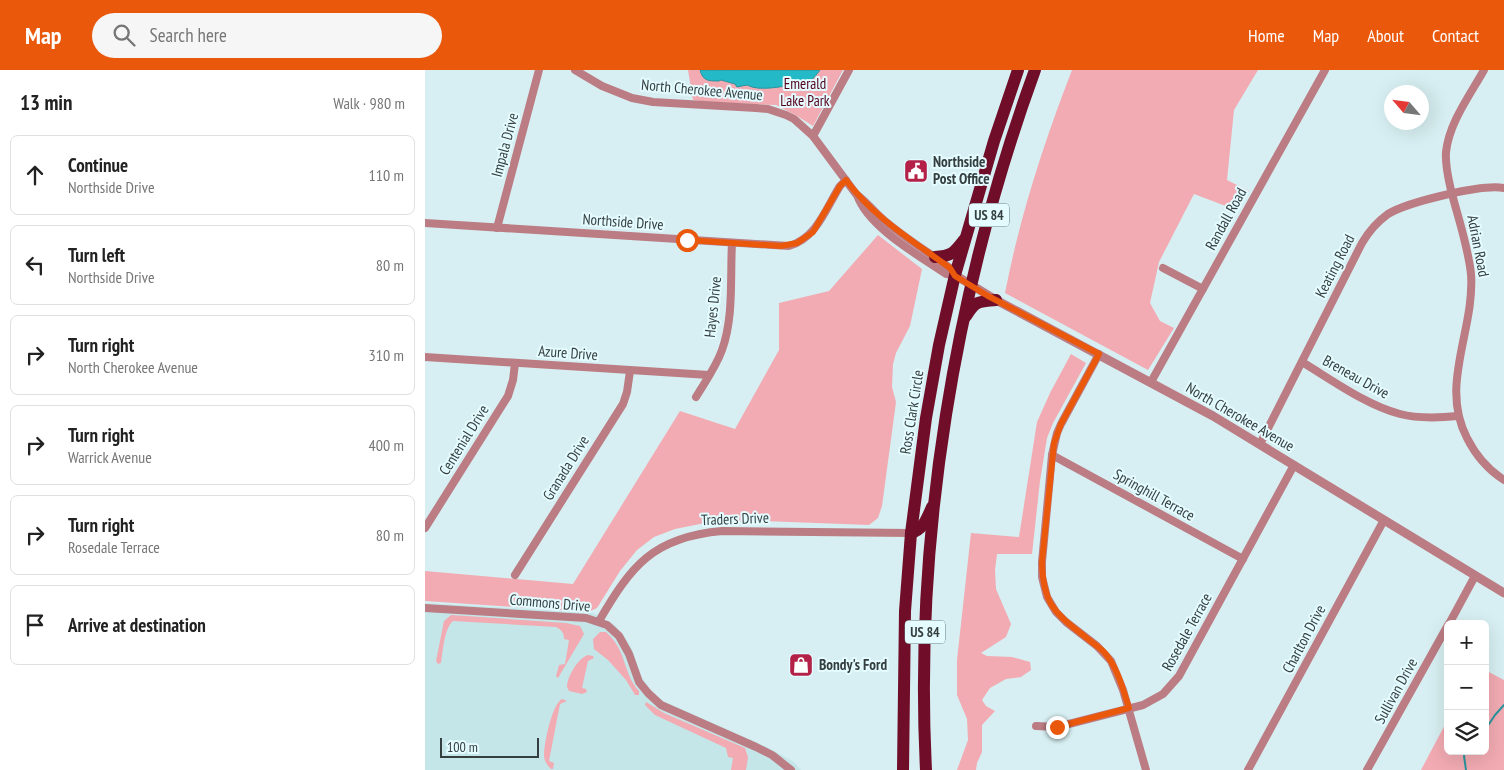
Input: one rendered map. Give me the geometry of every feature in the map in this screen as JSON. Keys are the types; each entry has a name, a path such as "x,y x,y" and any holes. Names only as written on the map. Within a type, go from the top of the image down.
{"highway":[{"path":"1017,73 1033,75"},
{"name":"Ross Clark Circle","path":"903,770 905,611 911,533 931,390 955,276 994,141 1017,73"},
{"name":"US 84","path":"926,770 924,661 926,612 936,500 951,393 963,320 971,286 998,182 1033,75"},
{"path":"935,257 948,256 956,250 967,236"},
{"path":"963,320 974,304 981,301 996,300"},
{"path":"931,390 951,393"},
{"path":"911,533 922,527 936,500"},
{"path":"904,663 924,661"}],"street":[{"name":"Impala Drive","path":"497,228 539,70"},
{"name":"North Cherokee Avenue","path":"575,70 602,86 632,98 653,102 756,108 778,112 794,119 813,136 856,194 860,205 879,226 946,274 955,276 996,300 1151,382 1260,444 1504,594"},
{"path":"813,136 849,70"},
{"name":"Randall Road","path":"1151,382 1325,70"},
{"name":"Adrian Road","path":"1484,70 1454,124 1449,137 1445,161 1467,248 1471,288 1469,315 1455,389 1458,416 1462,428 1475,452 1489,469 1504,480"},
{"name":"Northside Drive","path":"425,223 789,246 803,240 813,232 840,186 846,180"},
{"name":"Keating Road","path":"1260,444 1362,243 1381,219 1400,208 1452,194 1484,187 1504,188"},
{"name":"North Cherokee Avenue","path":"856,194 866,201 884,221 950,268 955,276"},
{"name":"Hayes Drive","path":"696,397 721,352 726,336 732,243"},
{"path":"1163,268 1203,289"},
{"path":"1099,354 1057,433 1052,455 1042,562 1043,587 1056,612 1097,646 1111,661 1117,672 1129,708 1145,770"},
{"name":"Azure Drive","path":"425,357 709,375"},
{"name":"Breneau Drive","path":"1302,362 1389,411 1424,418 1458,416"},
{"name":"Centenial Drive","path":"425,528 508,396 513,380 515,363"},
{"name":"Granada Drive","path":"515,575 623,404 630,371"},
{"name":"Springhill Terrace","path":"1052,455 1243,559"},
{"name":"Rosedale Terrace","path":"1036,726 1057,727 1129,708 1157,698 1175,682 1294,465"},
{"name":"Charlton Drive","path":"1247,770 1384,520"},
{"name":"Traders Drive","path":"599,621 631,571 664,546 683,538 702,533 722,531 911,533"},
{"name":"Sullivan Drive","path":"1451,620 1475,576"},
{"name":"Commons Drive","path":"425,608 586,618 607,624 619,636 629,654 639,682 661,705 756,747 772,755 791,770"},
{"name":"Sullivan Drive","path":"1367,770 1444,632"}],"shaded area":[{"path":"425,603 593,613 615,625 624,636 632,649 642,678 661,700 767,747 794,762 801,770 425,770"}],"green space":[{"name":"Emerald Lake Park","path":"688,70 843,70 813,126 776,105 693,100"},
{"path":"1072,70 1258,70 1234,110 1227,180 1249,191 1231,208 1194,194 1159,262 1150,303 1160,321 1174,328 1148,370 1005,293 1018,236 1034,180"},
{"path":"878,235 922,269 910,326 896,353 893,364 892,387 896,402 882,506 878,518 869,525 763,521 705,523 675,529 654,537 637,550 620,571 597,608 588,612 425,601 425,571 573,584 680,411 735,429 779,350 779,303 829,291"},
{"path":"1071,354 1086,363 1053,423 1047,438 1032,554 997,554 995,570 996,589 1011,624 1006,637 981,653 987,656 1012,657 1030,662 1031,670 1021,677 1006,679 990,688 982,700 986,706 995,711 982,725 982,752 976,770 957,770 968,740 967,719 957,695 957,660 971,533 1019,537 1037,422"},
{"path":"451,615 566,623 580,626 584,634 558,678 556,676 559,665 565,664 569,640 564,639 560,629 556,627 453,621 446,635 441,663 438,664 436,661 444,621"},
{"path":"600,632 606,632 618,646 630,677 639,691 639,695 635,695 626,680 608,660 594,649 593,639"},
{"path":"588,655 594,658 588,661 582,688 586,689 587,692 582,694 569,691 567,683 571,673 577,664"},
{"path":"1489,672 1504,680 1504,770 1421,770 1444,727 1444,755 1489,755"},
{"path":"562,699 567,701 560,704 549,761 554,763 553,769 551,769 544,755 545,742 555,708"},
{"path":"646,702 664,713 745,748 748,757 746,770 731,770 733,758 728,757 726,748 655,715 645,705"}],"water":[{"path":"700,70 820,70 806,84 758,88 747,85 737,87 735,84 721,80 709,80 704,78"}],"waterway":[{"path":"1489,724 1504,705"},
{"path":"1464,755 1466,770"}],"place":[{"name":"Northside Post Office","path":"916,171"},
{"name":"Bondy's Ford","path":"801,665"}],"route":[{"path":"687,240 781,246 797,243 813,232 832,198 846,180 856,194 866,201 884,221 950,268 955,276 988,296 1099,354 1061,424 1054,443 1042,577 1043,587 1056,612 1104,652 1111,661 1117,672 1129,708 1057,727"}]}
